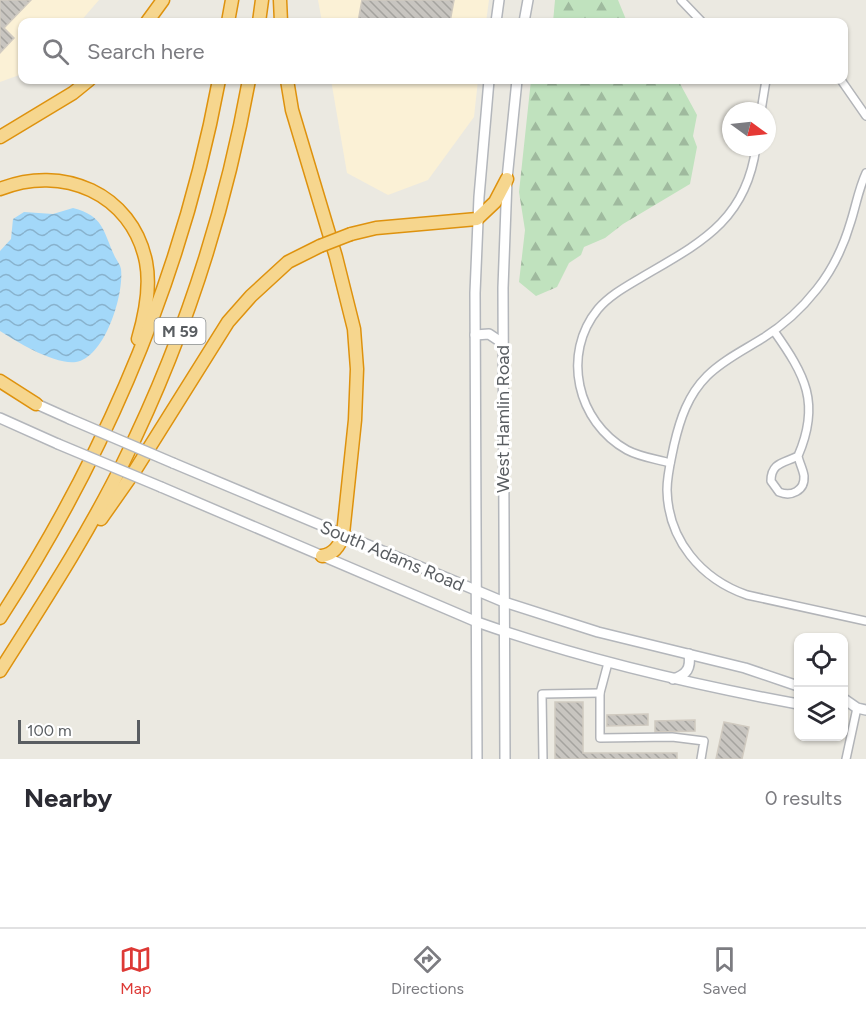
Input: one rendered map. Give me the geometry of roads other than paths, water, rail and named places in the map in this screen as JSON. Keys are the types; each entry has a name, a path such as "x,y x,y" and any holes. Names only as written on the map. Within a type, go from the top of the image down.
{"highway":[{"path":"150,18 163,0"},
{"path":"229,18 232,0"},
{"path":"260,18 262,0"},
{"path":"280,0 281,18"},
{"path":"0,137 84,84"},
{"name":"M 59","path":"0,618 68,506 125,389 151,325 178,245 204,149 218,84"},
{"name":"M 59","path":"0,671 66,566 123,463 158,386 179,333 217,220 248,84"},
{"path":"288,84 292,111 336,257 354,329 357,369 343,534 338,547 328,555 322,556"},
{"path":"66,566 134,472 228,322 280,269 288,262 320,246 351,234 376,228 477,219 484,215 495,202 507,179"},
{"path":"0,189 32,180 74,183 110,202 134,231 146,261 147,293 144,315 125,389"},
{"path":"0,381 36,404"}],"main road":[{"path":"497,18 499,0"},
{"path":"525,18 528,0"},
{"name":"West Hamlin Road","path":"477,759 475,335 477,219 489,84"},
{"name":"West Hamlin Road","path":"505,759 503,288 507,179 517,84"},
{"path":"475,335 489,334 498,340 502,347"},
{"name":"South Adams Road","path":"0,387 477,592 598,632 745,668 794,685"},
{"name":"South Adams Road","path":"0,418 477,622 608,663 794,703"},
{"path":"674,679 685,675 688,671 689,654"},
{"path":"848,702 862,709"}],"street":[{"path":"681,0 698,18"},
{"path":"762,102 765,84"},
{"path":"844,84 866,116"},
{"path":"670,463 627,450 604,433 595,422 579,388 578,359 582,341 592,318 611,298 701,242 722,223 736,205 747,183 754,156"},
{"path":"866,173 844,242 827,275 804,304 774,332 717,367 698,387 681,419 670,463 667,488 674,528 687,552 712,578 747,595 866,621"},
{"path":"774,332 800,370 808,394 807,428 798,456 803,473 803,483 795,493 778,492 771,481 773,470 779,463 798,456"},
{"path":"608,663 600,693 600,738 672,737 704,741 701,759"},
{"path":"543,759 542,694 600,693"},
{"path":"846,759 862,709"}],"water":[{"path":"73,208 91,215 105,232 121,267 121,280 116,309 104,337 86,358 76,362 67,362 36,352 0,331 0,251 11,239 13,219 24,212 53,214"}]}
